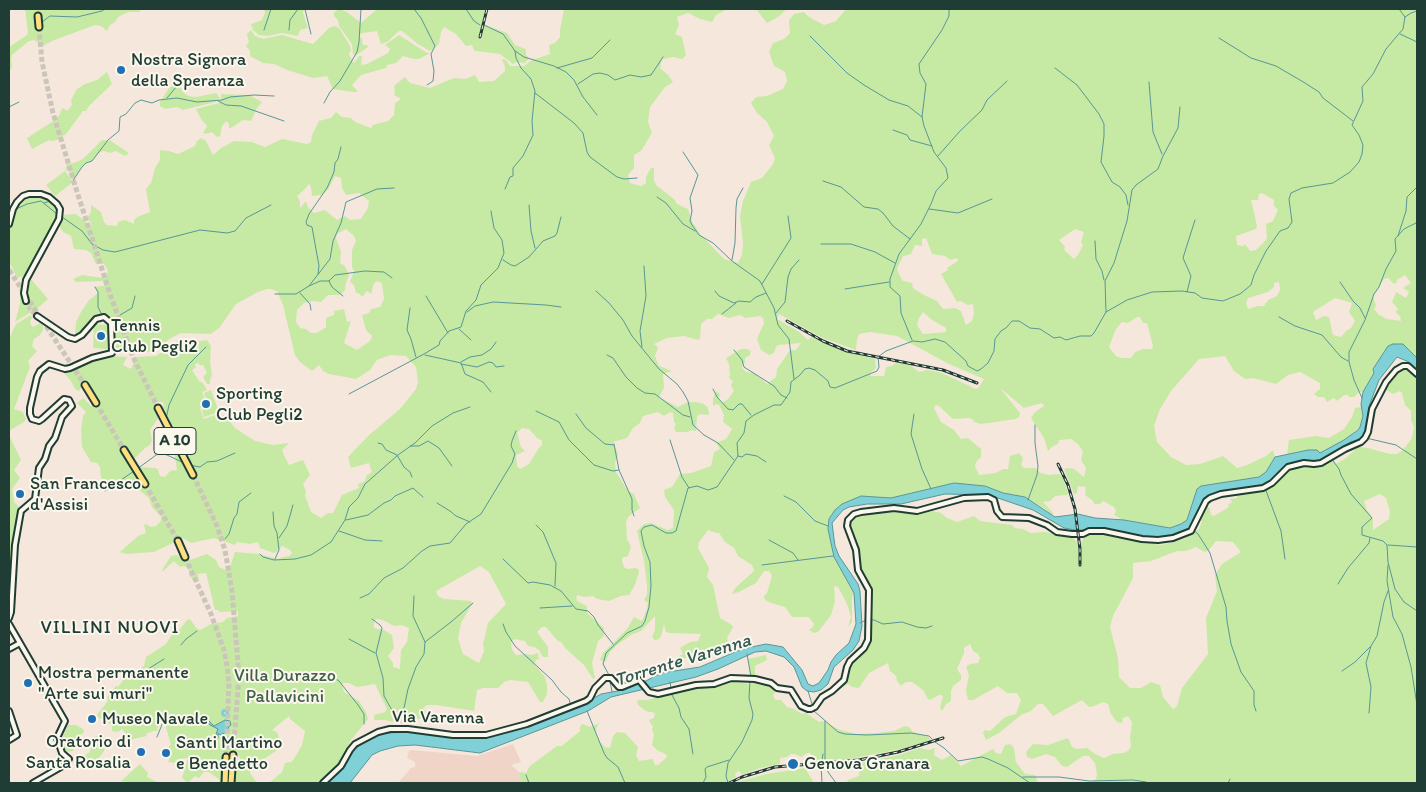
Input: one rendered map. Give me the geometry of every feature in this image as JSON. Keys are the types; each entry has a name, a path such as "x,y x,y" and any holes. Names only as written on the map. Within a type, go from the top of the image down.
{"highway":[{"path":"38,16 39,27"},
{"path":"85,385 96,403"},
{"name":"A 10","path":"158,408 193,474"},
{"name":"A 10","path":"125,451 144,482"},
{"path":"178,541 185,557"},
{"path":"231,783 233,755"},
{"path":"225,783 226,757"}],"street":[{"path":"9,224 12,209 23,196 29,194 41,194 49,197 60,209 59,219 26,280 24,293 26,301"},
{"path":"9,618 11,612 13,561 21,511 35,499 39,468 45,459 62,417 72,406 69,400 64,399 42,419 32,419 30,408 40,371 45,366 52,364 65,369 70,368 92,358 112,353 111,323 104,317 96,319 82,335 75,339 68,337 37,316"},
{"name":"Via Varenna","path":"324,783 341,766 350,750 356,744 378,732 390,729 408,729 453,735 486,735 528,724 582,702 590,698 598,684 609,678 619,687 637,680 641,681 647,690 653,694 696,685 714,684 731,678 766,681 778,688 791,690 801,706 808,710 812,709 822,697 832,692 844,680 846,667 864,648 868,640 869,590 858,570 856,550 846,526 848,520 854,514 894,508 917,511 964,498 988,497 994,500 997,511 1002,517 1029,518 1047,525 1057,532 1083,534 1089,531 1104,531 1142,539 1174,538 1191,531 1206,501 1210,498 1220,494 1263,488 1272,483 1288,467 1304,463 1322,463 1345,448 1361,442 1368,432 1372,409 1386,382 1396,370 1403,366 1408,366 1417,374"},
{"path":"9,624 65,722 57,741 62,753 69,759 66,764 33,783"},
{"path":"9,649 20,643"},
{"path":"9,711 17,735 9,740"}],"shaded area":[{"path":"395,710 405,710 410,716 409,724 393,722"},
{"path":"513,744 521,762 511,765 519,772 521,783 398,783 411,768 415,767 415,762 407,758 411,750 477,756"}],"green space":[{"path":"25,9 141,9 139,12 128,12 118,17 109,26 107,31 101,26 95,25 43,46 34,40 29,41 12,55 12,67 9,72 9,47 27,35 28,32"},
{"path":"264,9 304,9 303,13 308,28 300,30 298,36 282,33 268,36 259,35 253,30 251,24 262,20 265,13"},
{"path":"340,9 361,23 377,9 485,9 479,39 481,39 484,24 507,33 515,45 526,49 526,55 529,58 525,63 517,62 513,64 500,54 476,51 472,45 466,46 456,34 444,27 439,44 430,51 402,31 399,31 387,42 381,44 377,31 363,33 359,35 363,45 368,47 355,56 352,44 334,16 334,12"},
{"name":"Villa Durazzo Pallavicini","path":"564,9 728,9 716,15 712,22 688,13 677,17 679,25 675,34 682,37 686,55 682,59 673,57 662,59 660,68 673,82 665,87 650,107 648,122 652,133 641,151 634,155 634,168 628,175 630,183 641,186 646,183 646,177 651,168 654,168 654,181 657,186 674,199 677,204 688,209 693,224 700,234 724,259 738,263 742,255 743,244 740,216 743,201 751,182 762,178 773,164 775,158 769,145 774,136 767,122 757,113 751,103 756,97 767,96 783,89 787,81 785,72 774,66 769,52 773,43 784,39 790,33 789,20 794,14 804,12 824,25 836,21 846,9 1417,9 1417,358 1403,344 1388,346 1373,369 1374,373 1363,392 1359,392 1354,397 1344,395 1337,401 1334,398 1327,402 1324,397 1318,397 1314,394 1320,389 1320,383 1300,372 1288,375 1276,384 1253,378 1245,379 1234,371 1225,356 1199,359 1171,391 1160,409 1154,426 1157,442 1171,457 1186,465 1200,464 1223,456 1237,468 1266,456 1273,450 1275,457 1266,472 1260,477 1201,486 1197,489 1187,520 1170,528 1124,520 1118,521 1120,518 1114,515 1116,511 1114,507 1103,501 1100,504 1094,504 1085,495 1086,487 1078,486 1077,493 1074,494 1064,469 1074,469 1084,477 1086,468 1081,460 1083,451 1071,439 1059,440 1058,444 1048,451 1044,438 1031,418 1035,412 1044,406 1042,403 1024,408 1000,388 1020,413 1019,417 981,424 968,418 953,419 936,405 934,408 941,422 954,430 961,439 968,438 981,449 981,457 975,466 979,475 1008,469 1010,456 1019,453 1023,458 1021,465 1024,468 1035,468 1041,473 1049,475 1059,474 1063,478 1068,493 1067,495 1055,496 1050,501 1043,502 1053,513 1052,515 1025,497 1003,493 985,486 954,483 891,498 861,496 842,504 829,519 828,529 834,557 854,593 852,597 852,622 848,627 851,617 847,604 838,587 834,586 835,602 831,615 818,632 814,633 809,630 814,624 809,617 792,617 785,607 765,600 764,596 767,593 772,576 769,571 764,571 756,583 732,594 735,588 754,571 752,565 738,556 734,548 725,542 719,533 708,530 699,542 698,548 709,568 707,577 713,585 720,618 733,627 727,638 729,645 704,651 698,657 685,658 679,661 675,658 683,654 680,648 690,642 698,641 701,634 666,632 664,624 661,636 655,640 652,637 655,630 655,616 641,631 618,644 610,652 605,662 600,660 603,653 627,629 634,617 642,621 647,609 648,603 644,600 647,595 647,586 644,561 637,531 644,524 651,523 668,530 673,528 674,510 665,497 664,490 672,487 680,474 691,473 711,466 714,452 720,449 716,443 726,439 732,429 723,422 724,415 719,405 713,406 713,398 717,391 720,394 719,398 722,403 734,391 731,386 733,381 729,378 729,364 726,358 741,349 751,351 750,355 745,358 742,368 746,372 754,373 767,384 776,377 777,369 790,350 796,350 801,343 778,345 774,353 769,355 761,350 757,339 764,323 763,318 760,316 745,318 740,315 729,318 718,314 701,324 700,339 698,340 684,336 667,338 654,344 658,347 655,356 659,366 672,371 663,374 664,388 659,397 678,407 688,402 695,402 704,404 708,408 708,415 700,414 697,416 696,431 676,432 674,429 676,424 673,413 670,412 664,416 658,412 643,416 640,423 633,428 627,438 613,442 618,454 615,463 616,472 628,491 634,494 640,508 628,517 626,523 627,539 631,547 628,556 622,558 622,561 627,569 635,568 639,572 635,585 629,595 609,601 597,599 593,596 584,597 578,595 576,597 577,601 587,606 587,613 604,628 604,636 598,641 592,663 595,678 593,679 584,665 546,627 542,627 537,632 548,647 548,657 543,657 539,650 528,646 525,641 514,639 511,642 512,650 516,655 538,653 539,659 534,664 545,677 547,685 547,694 543,702 540,702 528,682 510,680 504,682 498,688 477,690 474,711 427,705 423,708 430,717 410,718 410,715 405,710 396,710 393,722 374,720 374,715 385,712 387,709 375,684 357,687 349,683 343,683 344,692 359,701 368,719 351,740 337,768 321,783 269,783 282,772 285,763 291,762 294,759 302,745 305,731 290,719 289,716 272,730 277,732 280,746 276,751 250,768 250,773 257,783 234,783 234,775 240,758 238,753 221,755 222,783 218,783 220,780 209,772 204,772 199,778 195,776 188,783 182,778 188,758 178,759 174,763 168,762 170,757 169,746 171,745 165,723 158,726 157,731 132,741 122,729 118,732 112,731 112,725 96,716 108,701 107,697 116,686 118,687 127,675 144,666 146,657 166,644 171,636 187,620 190,619 197,629 200,630 211,624 223,622 227,618 238,616 238,611 219,612 219,610 215,610 206,573 198,574 199,581 197,582 189,576 189,569 184,566 180,567 174,561 162,570 171,556 177,555 190,560 207,554 216,560 219,567 229,570 235,552 259,554 278,559 289,556 292,553 282,546 274,553 260,548 258,542 250,544 237,542 235,545 214,538 191,543 183,538 154,552 126,554 120,552 138,536 146,533 144,525 156,526 161,521 161,517 152,507 149,498 138,489 121,482 112,484 101,478 100,467 97,463 91,462 82,447 81,429 83,416 86,412 77,403 83,398 91,406 99,401 87,382 84,383 79,391 76,390 62,371 70,371 93,360 111,356 127,357 123,365 131,369 136,357 156,356 179,340 198,340 198,354 199,341 207,340 211,346 210,361 212,375 210,384 207,384 203,377 207,373 203,365 195,364 196,367 192,370 207,390 202,392 205,399 200,409 204,419 220,413 235,428 255,441 273,445 288,443 282,450 284,455 289,465 303,460 310,475 303,484 306,492 305,495 311,512 321,518 328,513 333,513 342,495 359,488 358,484 365,481 366,476 372,472 369,463 351,468 348,457 368,436 400,409 416,389 418,382 416,367 406,356 390,355 377,360 370,370 356,379 329,374 323,371 319,365 312,371 300,362 295,355 283,305 277,291 271,289 258,292 236,304 220,327 211,334 181,333 153,352 116,351 114,346 114,323 112,319 103,314 94,317 75,337 76,322 81,312 89,300 98,293 94,287 104,286 103,281 76,282 73,279 82,275 103,278 108,270 104,264 96,264 91,253 86,250 74,249 71,236 63,232 59,225 63,215 76,214 92,227 87,218 91,212 91,205 101,212 107,225 117,226 118,222 125,220 134,224 134,220 137,217 150,212 146,189 151,183 155,168 160,160 160,150 178,154 195,146 201,138 206,141 213,155 234,141 252,142 265,147 282,139 307,144 311,142 312,135 319,121 331,118 336,112 342,117 351,118 355,122 371,128 373,125 388,121 394,115 395,103 401,99 394,95 394,86 405,77 410,83 430,88 454,78 466,79 475,75 479,82 494,81 505,71 502,59 506,60 510,66 524,66 532,60 550,54 549,45 555,43 560,37","holes":["335,176 341,178 342,188 346,195 359,193 369,201 368,208 361,219 350,220 345,216 337,220 325,210 314,213 308,207 306,201 300,208 300,201 297,196 309,184 312,196 322,195 329,188","1262,193 1274,200 1274,206 1278,210 1273,221 1266,224 1267,238 1265,241 1256,250 1250,251 1245,244 1243,246 1237,245 1236,236 1256,229 1251,200 1258,200 1259,194","346,229 354,236 356,241 352,250 352,267 354,271 350,282 354,285 356,293 362,297 367,291 371,294 374,283 378,281 382,284 384,299 380,307 371,309 369,313 362,315 366,330 372,336 370,341 357,350 344,343 351,321 347,322 344,309 334,311 334,315 326,318 326,327 317,333 311,333 306,329 300,328 296,322 297,310 304,303 321,302 328,295 340,295 345,290 349,275 345,266 340,263 341,252 336,238 337,234","1075,229 1084,232 1081,242 1083,245 1074,259 1064,250 1065,247 1059,240","926,238 932,254 945,256 950,260 957,258 958,261 941,274 957,302 960,301 968,305 973,304 974,314 972,321 966,325 961,311 955,308 943,309 937,301 913,288 912,283 903,281 897,269 903,256 911,254 915,245 922,246 922,239","1405,275 1411,283 1403,288 1409,292 1406,298 1396,292 1392,302 1398,309 1395,312 1400,316 1401,321 1387,319 1379,315 1374,309 1376,305 1373,297 1384,279 1388,278 1394,284","1279,282 1280,290 1277,296 1268,300 1264,306 1248,309 1246,303 1248,298 1268,292 1274,287 1274,283","1335,298 1352,303 1349,312 1355,321 1351,328 1341,337 1333,335 1329,317 1324,316 1316,320 1313,312","923,312 946,328 946,332 923,334 917,325","779,314 823,338 856,350 859,334 870,332 897,336 949,364 984,379 976,389 942,373 928,370 919,372 910,365 896,363 886,367 884,376 871,376 869,374 876,368 875,359 844,351 811,337 808,340 799,332 777,319","1140,317 1143,323 1147,323 1153,346 1152,349 1143,349 1135,352 1131,358 1116,356 1109,347 1116,329 1122,322 1128,323","157,402 163,402 164,406 162,406 188,455 197,477 189,475 165,428 163,439 175,456 177,470 170,471 165,477 160,476 156,468 138,467 133,460 150,445 152,440 150,430 159,417 153,407","522,428 529,429 538,439 542,440 542,445 529,464 520,469 517,466 516,455 525,451 521,447 517,433","480,566 489,572 506,604 488,623 483,644 484,651 479,663 463,654 458,639 461,623 472,604 471,601 444,599 438,596 436,591","377,619 383,620 394,626 402,625 409,628 407,642 401,650 400,669 393,667 393,663 388,656 394,648 392,635 384,630 374,628 374,621"]},
{"path":"756,9 787,9 767,23"},
{"path":"335,26 339,28 349,44 351,50 349,54 353,62 359,56 362,56 361,65 367,64 388,53 390,49 385,45 399,35 427,53 430,53 419,59 403,56 396,63 387,65 386,68 361,75 352,85 358,92 353,92 333,89 327,76 313,78 274,64 263,63 250,56 250,51 246,46 249,42 247,34 251,30 255,36 263,39 282,35 313,44 329,28"},
{"path":"107,72 112,84 86,111 83,111 66,134 57,140 49,140 32,149 27,138 55,120 63,108 67,111 72,105 71,100 77,89 97,80"},
{"path":"178,82 183,92 188,96 196,97 216,93 220,98 215,102 183,110 177,107 165,109 160,106 160,102 169,88"},
{"path":"221,94 249,95 262,102 251,121 243,120 229,128 229,124 226,121 222,126 220,136 217,137 212,132 203,133 207,126 196,109 219,103"},
{"path":"102,140 111,141 129,153 125,156 116,151 110,153 100,152 92,161 87,162 82,167 74,182 69,171 65,171 67,164 83,159"},
{"path":"65,171 73,182 55,196 46,185"},
{"path":"37,195 57,206 59,214 26,275 17,278 9,261 9,232 17,205 29,196"},
{"path":"30,278 48,299 15,322 20,304 20,285 23,284 22,294 24,302 29,301 27,290"},
{"path":"31,315 31,325 33,327 40,323 43,326 43,330 34,339 32,346 37,351 28,361 30,367 14,409 23,412 26,419 9,431 9,339 16,324"},
{"name":"Tennis Club Pegli2","path":"94,324 108,325 107,349 93,348"},
{"path":"1410,362 1417,370 1417,783 1091,783 1096,779 1097,774 1095,763 1089,756 1083,756 1067,767 1062,766 1055,757 1046,754 1032,759 1027,757 1026,752 1033,744 1048,745 1068,738 1072,747 1077,749 1087,748 1104,758 1113,754 1123,753 1131,747 1132,722 1128,716 1123,718 1122,723 1117,722 1111,714 1108,704 1103,702 1089,707 1082,700 1053,716 1043,704 1038,704 1031,711 1021,715 999,733 986,740 984,731 990,731 1005,717 1016,714 1021,700 1017,693 1007,693 998,686 973,700 968,700 966,690 969,675 966,667 970,664 978,663 980,658 973,651 970,644 964,648 964,653 957,669 961,675 961,680 953,686 951,701 946,704 942,711 940,707 943,697 941,695 930,700 923,690 912,682 906,682 901,686 896,676 890,671 888,663 869,673 859,688 848,684 835,692 843,683 851,663 866,649 869,640 870,590 860,571 848,528 850,520 854,517 883,512 915,513 932,511 941,513 957,522 974,516 980,521 1012,525 1015,528 1031,533 1044,532 1072,536 1078,544 1090,533 1113,534 1161,545 1184,539 1199,529 1202,521 1200,520 1206,505 1210,509 1211,515 1214,516 1229,507 1228,505 1232,502 1230,499 1237,498 1237,495 1262,491 1276,482 1287,470 1305,465 1323,464 1333,458 1336,464 1358,447 1390,454 1397,454 1403,450 1412,438 1414,427 1411,420 1411,411 1405,405 1400,391 1393,394 1385,388 1389,381 1405,369","holes":["1380,494 1386,498 1390,512 1389,519 1373,530 1373,519 1364,501","1216,541 1233,542 1241,552 1222,564 1215,575 1217,591 1206,618 1208,654 1182,688 1177,706 1173,709 1163,697 1160,685 1151,682 1141,688 1130,688 1119,677 1118,658 1110,627 1113,616 1133,578 1133,563 1151,561 1177,551 1186,551 1196,547 1205,552"]},
{"path":"211,390 219,412 204,417 202,410 209,407 204,393"},
{"path":"1361,407 1363,416 1360,427 1344,440 1320,453 1308,450 1287,454 1289,440 1316,436 1329,438 1344,429 1352,417 1355,408"},
{"path":"9,435 21,460 14,470 20,478 12,489 14,502 20,508 9,583"},
{"path":"766,655 767,660 755,666 755,676 751,677 748,659"},
{"path":"731,681 749,684 759,682 770,685 776,691 773,695 775,700 781,700 787,707 802,714 806,713 819,722 823,721 840,730 857,734 876,733 894,731 905,726 909,727 913,732 929,737 930,740 901,749 849,759 815,761 810,753 801,757 791,754 780,758 780,764 760,768 742,775 739,771 735,773 736,777 725,783 521,783 519,772 526,773 530,766 557,746 562,746 580,731 582,724 591,727 599,723 595,731 598,740 605,747 610,748 613,736 617,732 625,733 638,747 636,755 639,761 653,759 655,765 658,765 667,755 652,745 654,734 653,726 649,720 654,718 655,713 646,711 638,705 637,700 647,700 691,688"},
{"path":"68,725 76,725 83,729 84,732 75,740 73,751 65,752 61,741"},
{"path":"99,735 104,737 106,742 104,751 95,764 87,763 85,755 90,752 92,738"},
{"path":"1010,744 1014,748 1016,762 1025,774 1035,775 1038,783 846,783 848,780 859,776 860,767 855,764 899,755 920,748 929,750 935,748 934,755 942,760 951,755 961,766 993,749 996,753 1001,754 1005,745"},
{"path":"140,764 148,773 147,777 159,783 121,781"},
{"path":"805,768 814,783 734,783 766,774"}],"water":[{"path":"1403,344 1417,358 1417,370 1409,362 1397,357 1379,380 1369,406 1366,433 1362,439 1350,442 1322,461 1314,463 1304,460 1287,465 1272,481 1261,487 1242,491 1220,492 1208,497 1204,500 1191,529 1183,534 1157,538 1108,529 1076,530 1064,528 1033,510 989,495 945,494 901,504 867,504 843,510 832,523 835,546 839,556 858,584 862,626 859,641 853,650 834,667 828,684 821,690 807,691 802,687 794,667 784,657 766,651 755,652 696,677 611,697 588,711 480,753 415,745 398,746 372,755 350,783 327,783 343,768 352,751 369,739 385,733 418,732 450,737 495,735 530,726 545,718 587,702 601,694 623,690 661,673 700,667 742,649 766,644 783,647 802,670 808,684 813,686 819,683 836,655 849,643 856,624 854,593 834,557 828,529 829,519 842,504 861,496 891,498 954,483 985,486 1003,493 1025,497 1055,517 1078,514 1170,528 1187,520 1197,489 1201,486 1259,477 1266,472 1275,457 1308,450 1317,450 1320,453 1358,430 1363,416 1361,404 1363,392 1374,373 1373,369 1388,346"},
{"path":"207,719 214,726 225,720 230,721 229,731 220,735 218,733 217,739 218,729 206,721 206,724 203,725 203,721"}],"waterway":[{"path":"42,22 50,16 77,17 105,9"},
{"path":"264,30 271,9"},
{"path":"289,30 290,20 298,9"},
{"path":"305,9 311,34"},
{"path":"324,103 357,52 361,9"},
{"path":"414,9 421,18 435,46 431,54 434,71 433,81 427,85"},
{"path":"466,9 474,21 480,25"},
{"path":"912,340 901,313 900,296 890,287 890,279 899,254 921,224 936,191 948,178 946,168 934,152 924,126 922,117 926,84 920,73 919,64 942,30 949,16 949,9"},
{"name":"Torrente Varenna","path":"612,692 609,675 603,664 606,653 627,633 642,626 649,607 651,586 650,562 641,531 644,527 652,525 666,533 676,531 688,488 697,486 708,490 717,487 738,456 737,443 744,433 746,421 774,405 781,405 790,392 791,382 805,369 815,370 828,381 830,387 835,388 877,371 879,367 878,357 886,351 913,341 922,342 935,339 945,342 966,361 968,366 977,371 988,363 994,351 995,339 1012,321 1019,321 1030,328 1040,329 1054,338 1060,337 1066,340 1080,336 1091,336 1106,312 1127,300 1152,292 1182,291 1195,293 1202,298 1223,301 1240,294 1251,285 1266,251 1280,231 1288,228 1292,222 1289,199 1291,193 1302,188 1333,183 1350,172 1359,162 1363,145 1352,125 1363,101 1362,87 1373,74 1386,49 1403,29 1405,17 1399,9"},
{"path":"1405,17 1417,11"},
{"path":"484,25 503,34 515,51 524,57 554,66 566,72 574,80 583,97 597,115"},
{"path":"1400,34 1417,42"},
{"path":"810,36 847,73 889,100 908,106 922,117"},
{"path":"1219,38 1251,58 1276,66 1305,83 1319,92 1323,98 1353,121"},
{"path":"557,68 592,58 610,40"},
{"path":"505,189 510,177 513,176 513,168 523,156 533,135 532,121 535,91 531,79 521,68 515,51"},
{"path":"578,84 593,74 600,73 608,75 615,80 630,75 641,77 651,75 663,57"},
{"path":"1055,68 1077,85 1099,114 1104,124 1101,162 1112,182 1120,187 1126,195 1128,205"},
{"path":"167,98 181,81"},
{"path":"938,156 982,110 987,100 1007,81"},
{"path":"1149,82 1153,132 1162,154"},
{"path":"535,93 574,123 583,133 590,157 617,177 624,179 637,178"},
{"path":"73,184 82,167 92,161 108,140 119,131 120,117 141,100 152,103 159,100 177,98 197,102 254,95 274,96"},
{"path":"218,101 226,105 241,106 284,121"},
{"path":"9,107 19,102"},
{"path":"1106,312 1105,281 1114,263 1127,221 1132,190 1158,169 1178,128 1180,107"},
{"path":"893,130 907,135 910,140 932,146"},
{"path":"318,274 319,266 312,227 307,225 306,222 309,214 327,188 341,147"},
{"path":"683,152 698,175 690,198 692,211 690,221 699,235 713,243 732,261 760,281 774,308 778,325 789,339 794,379"},
{"path":"823,181 841,187 864,207 878,209 893,226 910,239"},
{"path":"1398,236 1406,211 1407,197 1417,187"},
{"path":"309,286 330,259 333,241 341,223 346,202 377,189 394,188"},
{"path":"732,260 735,243 737,199 743,188"},
{"path":"657,197 666,203 683,224 695,231"},
{"path":"929,209 958,213 992,199"},
{"path":"14,210 27,204 41,201 57,214"},
{"path":"44,203 50,201"},
{"path":"62,217 82,231 92,244 103,250 115,252 200,230 227,233 235,231 246,218 271,205"},
{"path":"529,205 531,231 535,248"},
{"path":"349,394 424,354 439,345 440,341 449,331 461,327 466,311 476,300 481,285 498,268 504,253 502,240 494,228 491,211"},
{"path":"762,284 791,238 788,216"},
{"path":"503,260 515,266 529,257 543,241 555,236 561,217"},
{"path":"1187,292 1191,276 1183,258 1195,220"},
{"path":"1362,398 1354,380 1349,362 1349,352 1365,320 1374,294 1396,251 1395,239 1404,229 1417,221"},
{"path":"1095,241 1096,259 1104,280"},
{"path":"821,244 851,244 875,252 895,263"},
{"path":"776,313 785,302 788,277 791,269 799,260"},
{"path":"642,347 640,331 646,296 644,266"},
{"path":"275,294 296,294 320,281 329,281 335,275 365,271 384,272 392,278"},
{"path":"329,281 332,287 343,296"},
{"path":"845,289 889,282"},
{"path":"1340,282 1360,308 1365,318"},
{"path":"95,287 98,292 98,307 102,315"},
{"path":"596,291 623,320 632,336 659,369 677,384 683,392 688,401 693,425 704,435 718,443 734,460"},
{"path":"715,291 719,296 734,303 739,301 750,302 766,293"},
{"path":"300,293 310,304 311,310"},
{"path":"111,318 115,318 132,308 135,296"},
{"path":"426,296 448,333"},
{"path":"467,312 475,306 493,302 561,307"},
{"path":"722,314 736,303"},
{"path":"410,308 407,330 416,357"},
{"path":"1279,317 1295,326 1322,335 1341,357 1348,361"},
{"path":"459,329 471,340"},
{"path":"461,362 470,357 482,355 491,349 496,342"},
{"path":"166,419 169,405 188,365 206,347"},
{"path":"734,350 742,360 744,367 774,386 781,395 787,398"},
{"path":"425,355 461,363 465,374 483,382 491,392"},
{"path":"607,355 613,358 626,377 637,388 645,393 655,394 683,415 690,417"},
{"path":"461,364 477,367 489,362 493,363 496,367 504,366"},
{"path":"713,389 717,397 728,409 733,410 739,404 742,404 751,415"},
{"path":"260,554 263,557 274,560 295,559 311,555 331,542 345,520 349,507 358,498 365,484 398,455 415,443 432,426 453,413 470,407"},
{"path":"536,411 559,422 569,440 594,465 613,471 619,470"},
{"path":"576,414 586,428 605,444 614,445"},
{"path":"914,414 911,434 922,469 931,489"},
{"path":"1028,500 1037,475 1038,466 1035,425"},
{"path":"159,452 164,427"},
{"path":"360,598 369,594 384,578 403,568 430,546 450,543 466,524 481,514 512,463 515,454 511,446 516,431"},
{"path":"1366,438 1396,445 1417,459"},
{"path":"670,440 682,477 689,488"},
{"path":"410,446 419,446 428,441 439,448 452,466"},
{"path":"378,443 382,444 386,450 397,455 412,477"},
{"path":"614,444 619,470 632,499 634,516"},
{"path":"137,469 159,453"},
{"path":"160,453 182,462"},
{"path":"189,465 200,467 207,462 217,461 235,453"},
{"path":"738,456 742,457 746,454 757,456 766,462"},
{"path":"1331,458 1339,469 1351,494 1372,518 1362,527 1362,535 1383,541 1387,545 1388,562 1395,589 1404,602 1417,611"},
{"path":"105,491 134,471"},
{"path":"346,520 368,515 395,496 413,488 423,497"},
{"path":"1265,488 1281,531 1285,559"},
{"path":"225,539 237,514 239,502 251,493"},
{"path":"784,496 796,502 815,521 828,526"},
{"path":"437,503 456,516 470,522"},
{"path":"279,538 287,526 293,505"},
{"path":"273,512 279,550 275,559"},
{"path":"536,525 543,532 556,563 555,586"},
{"path":"1193,530 1198,534 1210,553 1226,607 1231,644 1241,672 1254,691 1256,711"},
{"path":"339,531 365,540 382,541"},
{"path":"1338,584 1348,568 1369,543 1370,538"},
{"path":"769,540 793,553 798,560"},
{"path":"1388,545 1417,547"},
{"path":"762,565 833,556"},
{"path":"503,559 528,583 550,585 561,591 576,609 588,611 613,644"},
{"path":"1388,565 1387,581 1393,617 1402,634 1411,667 1417,705"},
{"path":"1369,713 1371,687 1366,663 1371,646 1377,636 1388,591"},
{"path":"414,596 413,616 425,642"},
{"path":"404,708 416,667 424,654 425,642 473,603"},
{"path":"540,608 572,606"},
{"path":"372,619 382,628 376,653 383,678 384,696 393,712"},
{"path":"860,623 866,620 874,620 883,624 902,622 917,627 926,628 932,626"},
{"path":"503,624 515,646 552,680 569,699 571,706"},
{"path":"181,645 197,631"},
{"path":"349,639 375,653"},
{"path":"1342,671 1355,662 1370,647"},
{"name":"Torrente Varenna","path":"747,654 751,677"},
{"path":"145,671 164,659"},
{"path":"329,674 339,681 358,705 364,714 364,724"},
{"path":"728,783 726,776 728,763 742,742 752,720 753,714 749,698 750,681"},
{"name":"Torrente Varenna","path":"670,682 672,695 679,708 681,717 689,729 693,754"},
{"path":"808,691 813,707"},
{"path":"225,710 228,713 225,716 222,713 225,710"},
{"path":"587,711 604,753 618,767 625,783"},
{"path":"814,711 838,732 845,734 911,733 929,736 932,739"},
{"path":"825,721 825,760"},
{"path":"157,737 163,722"},
{"path":"935,742 958,761 982,757 1008,768 1030,783"},
{"path":"822,761 823,754"},
{"path":"703,783 707,767 729,760"},
{"path":"821,765 822,783"},
{"path":"826,765 828,772 836,783 842,783"},
{"path":"526,775 529,783"},
{"path":"1023,777 1146,782"},
{"path":"1228,783 1230,779"}],"tunnel":[{"path":"39,27 42,62 53,113 78,195 111,297 133,357 158,408"},
{"path":"9,270 85,385"},
{"path":"26,301 30,310 37,316"},
{"path":"96,403 124,450"},
{"path":"193,475 217,526 225,550 232,591 239,676 233,755"},
{"path":"145,484 178,541"},
{"path":"185,557 211,614 224,650 229,683 226,757"}],"railway":[{"path":"480,37 487,9"},
{"path":"787,321 823,341 847,351 943,370 977,383"},
{"path":"1058,464 1068,485 1075,509 1080,565"},
{"path":"729,783 775,767 859,760 898,752 943,738"}],"place":[{"name":"Nostra Signora della Speranza","path":"121,70"},
{"name":"Tennis Club Pegli2","path":"101,336"},
{"name":"Sporting Club Pegli2","path":"206,404"},
{"name":"San Francesco d'Assisi","path":"20,494"},
{"name":"Mostra permanente \"Arte sui muri\"","path":"28,683"},
{"name":"Museo Navale","path":"92,719"},
{"name":"Oratorio di Santa Rosalia","path":"141,752"},
{"name":"Santi Martino e Benedetto","path":"166,753"},
{"name":"Genova Granara","path":"793,764"}],"district":[{"name":"VILLINI NUOVI","path":"110,628"}]}
